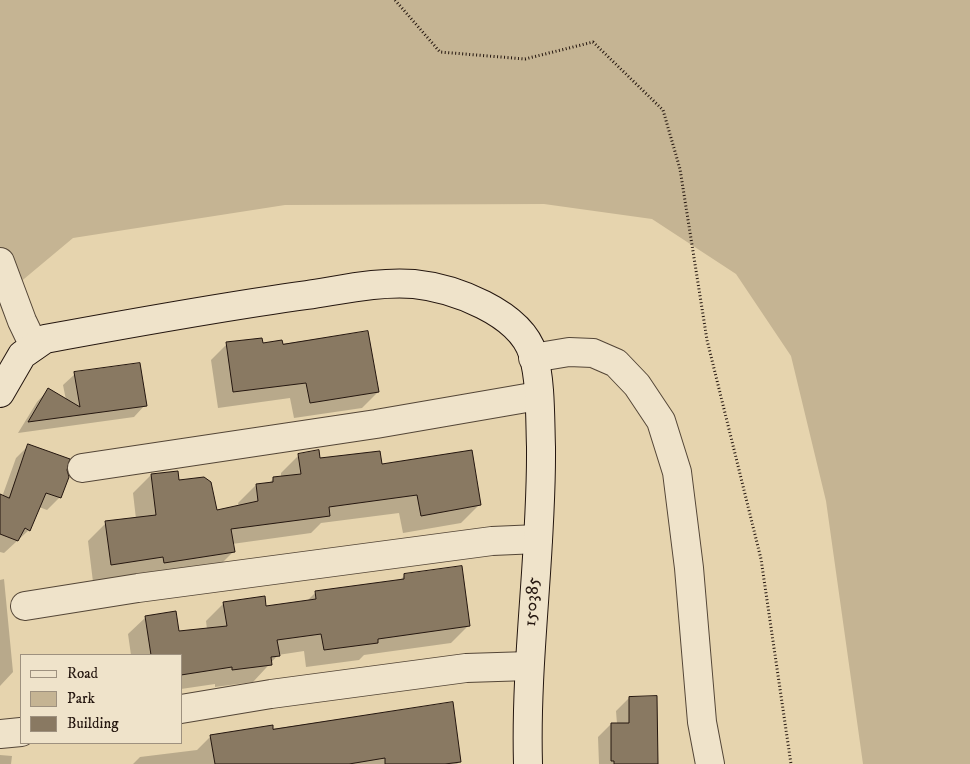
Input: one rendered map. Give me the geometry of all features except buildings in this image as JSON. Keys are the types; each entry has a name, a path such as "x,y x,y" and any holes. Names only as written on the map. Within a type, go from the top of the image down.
{"street":[{"path":"0,262 22,321 34,346"},
{"path":"0,393 22,355 45,339 245,304 370,286 412,284 446,289 490,309 520,331 534,358 569,352 593,353 616,363 637,385 661,421 677,472 689,568 702,722 710,764"},
{"name":"150385","path":"528,764 527,713 529,666 541,494 538,396 534,358"},
{"path":"82,468 366,426 538,396"},
{"path":"25,606 138,588 483,542 538,538"},
{"path":"182,709 271,694 466,668 529,666"},
{"path":"0,734 20,732"}],"path":[{"path":"395,0 440,52 525,59 593,42 663,110 680,169 707,340 761,560 791,764"}],"green space":[{"path":"0,0 970,0 970,764 863,764 826,501 791,356 736,274 652,219 544,204 285,205 73,238 0,299"}]}
